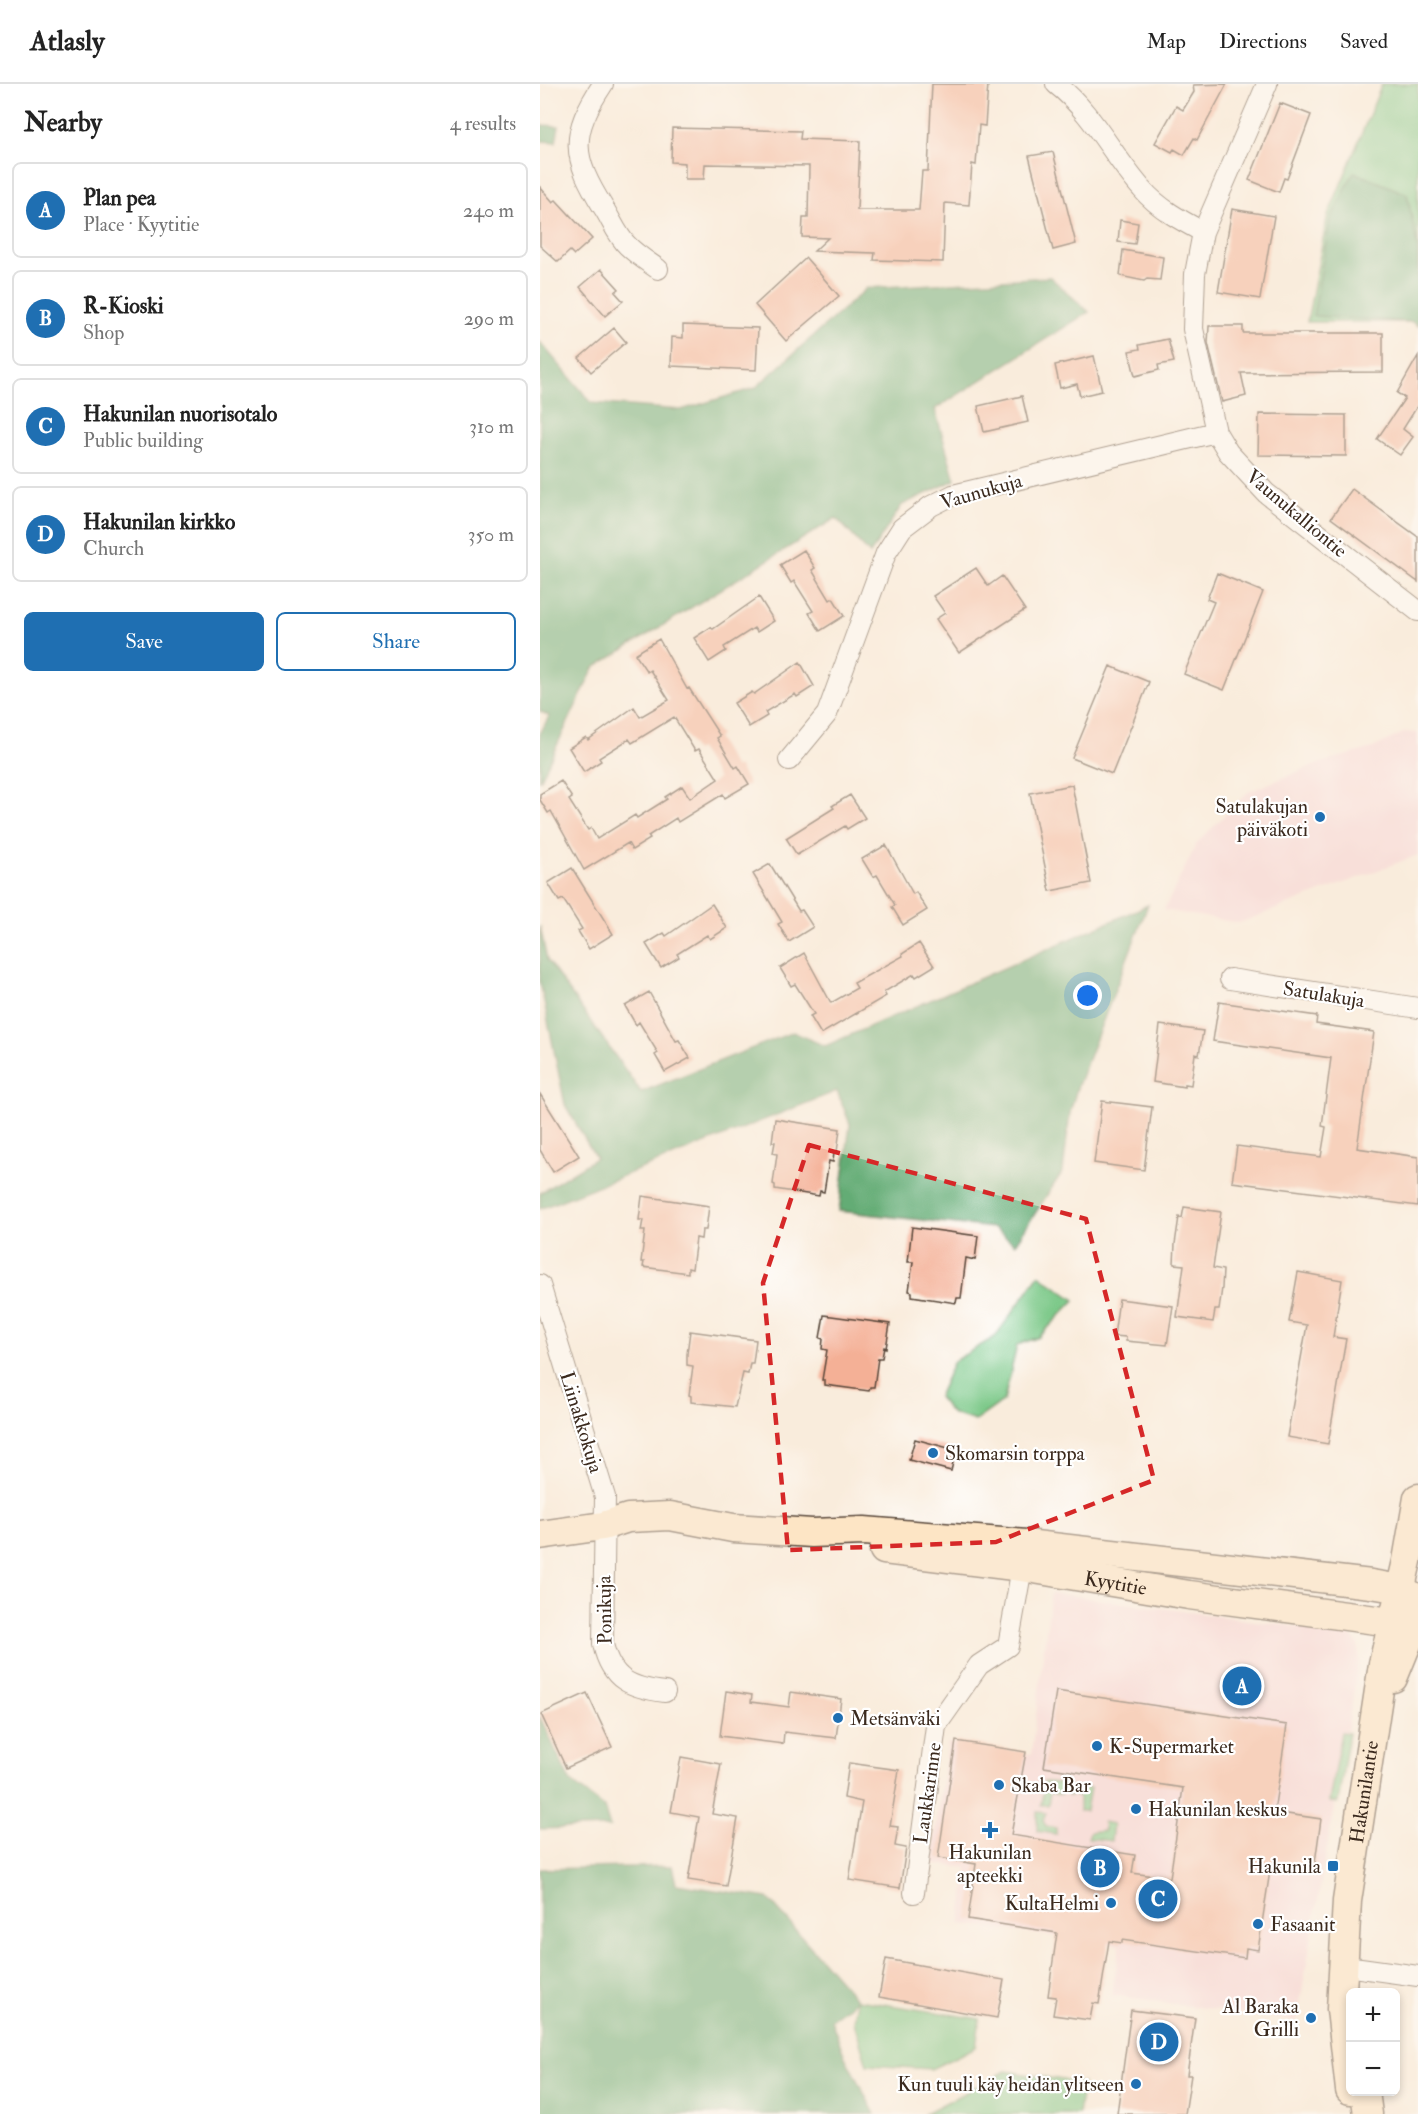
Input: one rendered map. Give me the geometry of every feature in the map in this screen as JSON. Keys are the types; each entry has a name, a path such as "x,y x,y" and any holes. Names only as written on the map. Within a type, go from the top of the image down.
{"main road":[{"name":"Hakunilantie","path":"1346,2050 1341,2009 1354,1975 1361,1903 1393,1675 1412,1598 1418,1498"},
{"name":"Kyytitie","path":"540,1534 603,1526 628,1532 673,1535 733,1528 812,1533 866,1548 1024,1555 1412,1598"},
{"name":"Kyytitie","path":"1024,1555 1189,1595 1405,1619"},
{"name":"Hakunilantie","path":"1352,2096 1355,2114"},
{"path":"1366,2096 1368,2114"}],"street":[{"path":"603,84 583,120 579,136 579,159 585,177 627,246 658,269"},
{"path":"1056,84 1084,111 1143,190 1159,205 1203,232"},
{"name":"Vaunukalliontie","path":"1267,84 1203,232 1196,274 1193,329 1216,432 1228,452 1266,493 1418,611"},
{"name":"Vaunukuja","path":"789,760 827,714 886,553 902,528 909,522 931,506 953,495 1216,432"},
{"name":"Satulakuja","path":"1230,980 1418,1008"},
{"name":"Liinakkokuja","path":"540,1285 605,1497 603,1526"},
{"name":"Ponikuja","path":"603,1526 603,1644 605,1654 622,1681 647,1690 665,1692"},
{"name":"Laukkarinne","path":"914,1893 936,1726 979,1665 1008,1646 1024,1555"},
{"path":"1354,1975 1418,1976"}],"highlighted area":[{"path":"809,1145 1086,1219 1154,1480 996,1542 788,1550 763,1283"}],"shaded area":[{"name":"Satulakujan päiväkoti","path":"1405,732 1418,733 1418,855 1239,923 1164,910 1197,843 1248,792 1320,763 1373,748"},
{"name":"Hakunilan keskus","path":"1051,1593 1350,1634 1358,1644 1359,1661 1297,2021 1112,1995 1120,1945 961,1924 967,1868 931,1863 948,1743 1031,1755"}],"green space":[{"path":"1382,84 1418,84 1418,326 1412,322 1307,322 1327,218"},
{"path":"540,125 559,126 556,142 540,141"},
{"path":"1354,172 1407,194 1418,248 1418,326 1412,322 1313,316 1330,220"},
{"path":"1050,277 1089,312 935,409 955,480 902,505 870,554 836,518 594,668 540,781 540,734 549,716 540,711 540,342 592,403 681,410 755,388 867,288"},
{"path":"1148,905 1077,1088 1070,1113 1063,1171 1015,1244 994,1228 839,1211 850,1124 837,1091 540,1209 540,1193 596,1158 565,1105 540,982 540,926 547,960 641,1092 793,1032 825,1046"},
{"path":"1039,1275 1075,1300 1039,1337 1017,1345 1004,1400 975,1421 951,1413 938,1397 954,1361 995,1337"},
{"path":"540,1717 570,1781 604,1807 610,1827 540,1829"},
{"path":"1341,1732 1349,1733 1338,1803 1329,1802"},
{"path":"1044,1782 1062,1783 1061,1795 1050,1793 1048,1805 1041,1805"},
{"path":"1070,1786 1090,1788 1086,1811 1079,1811 1079,1798 1075,1795 1068,1796"},
{"path":"1037,1812 1046,1813 1043,1821 1046,1826 1056,1828 1056,1834 1037,1831"},
{"path":"1103,1822 1113,1824 1111,1841 1088,1838 1090,1832 1104,1830"},
{"path":"672,1866 676,1884 768,1898 857,2000 831,2020 845,2057 875,2114 540,2114 540,1869"},
{"path":"857,2000 980,2019 976,2047 931,2069 867,2065 854,2022"},
{"path":"1006,2071 1083,2083 1078,2114 924,2114"}],"building":[{"path":"932,84 988,84 985,126 979,125 976,165 972,164 969,205 945,203 943,262 874,260 875,253 814,251 828,238 802,237 803,218 808,218 809,166 705,164 704,179 685,179 685,163 671,162 672,128 801,131 800,139 860,141 857,210 919,210 922,171 928,171"},
{"path":"1227,84 1197,140 1194,138 1184,155 1174,149 1172,152 1155,143 1176,106 1183,110 1194,92 1193,85"},
{"path":"1280,103 1311,115 1287,179 1284,178 1279,192 1249,180"},
{"path":"1053,152 1076,244 1053,250 1029,156"},
{"path":"540,187 553,202 556,200 592,239 574,255 570,251 558,262 540,246"},
{"path":"1232,209 1274,216 1260,299 1218,292"},
{"path":"1120,220 1138,223 1135,244 1118,242"},
{"path":"1123,250 1163,257 1160,280 1147,279 1144,281 1120,276"},
{"path":"806,258 839,296 786,341 755,305"},
{"path":"601,269 619,289 615,292 623,301 605,316 580,287"},
{"path":"683,325 758,328 756,370 671,366 672,337 683,338"},
{"path":"1209,326 1243,326 1243,333 1383,333 1383,372 1241,373 1246,396 1222,402 1208,343"},
{"path":"614,328 626,342 591,372 579,358"},
{"path":"1168,339 1174,362 1158,365 1159,370 1135,376 1129,351 1140,349 1139,345"},
{"path":"1094,356 1102,391 1080,396 1077,384 1060,388 1055,365"},
{"path":"1418,356 1418,405 1403,429 1413,437 1400,455 1377,439 1405,398 1397,393"},
{"path":"1022,396 1028,422 984,432 978,406"},
{"path":"1259,414 1346,415 1346,456 1258,455"},
{"path":"1352,489 1418,537 1418,582 1331,518"},
{"path":"804,550 815,568 812,570 830,600 833,598 844,616 820,631 809,613 813,611 794,581 791,583 780,565"},
{"path":"976,568 988,586 1002,576 1025,610 959,653 936,619 945,613 933,596"},
{"path":"1217,573 1263,592 1224,690 1184,674 1214,602 1207,599"},
{"path":"759,597 774,621 757,632 754,628 724,647 726,651 709,662 694,638 711,627 713,629"},
{"path":"659,639 687,689 689,688 720,736 717,738 735,768 738,766 749,784 725,798 723,794 678,822 676,818 648,836 650,839 632,850 628,843 584,870 551,811 548,813 540,800 540,794 561,781 572,798 569,800 588,830 591,828 597,839 635,815 637,818 667,799 665,797 682,786 690,798 718,779 699,749 695,751 674,717 632,743 629,739 599,758 601,761 584,772 569,748 586,737 588,740 634,707 640,717 669,700 650,670 647,672 635,654"},
{"path":"800,662 814,686 797,697 795,694 765,712 767,716 749,727 734,703 752,692 754,694"},
{"path":"1110,666 1149,682 1112,774 1072,758"},
{"path":"1072,785 1091,883 1050,891 1030,793"},
{"path":"850,795 865,818 847,829 845,826 797,855 786,838 834,808 832,806"},
{"path":"886,845 913,894 916,892 927,910 903,925 892,907 895,905 877,875 873,877 862,859"},
{"path":"770,864 799,911 802,910 813,927 789,942 778,924 782,922 753,874"},
{"path":"572,868 613,934 589,949 578,931 582,929 563,899 559,901 548,883"},
{"path":"712,904 727,928 710,939 707,935 677,954 679,957 661,968 646,944 664,933 666,936"},
{"path":"919,943 934,966 916,977 914,974 884,992 886,996 821,1034 810,1016 814,1014 795,984 791,986 780,968 804,953 831,1003 857,988 854,983 903,956 902,954"},
{"path":"649,992 676,1041 679,1040 690,1058 665,1072 655,1055 658,1053 639,1022 636,1025 625,1006"},
{"path":"1219,1002 1317,1016 1316,1024 1374,1032 1357,1148 1418,1157 1418,1206 1232,1182 1237,1146 1321,1157 1326,1127 1322,1126 1331,1058 1213,1041"},
{"path":"1160,1025 1203,1031 1199,1055 1195,1054 1191,1085 1185,1084 1185,1087 1153,1082"},
{"path":"540,1094 579,1156 553,1172 540,1150"},
{"path":"1102,1101 1152,1107 1144,1170 1094,1163"},
{"path":"775,1119 840,1129 837,1152 834,1152 833,1162 829,1161 824,1192 820,1191 819,1196 775,1189 773,1184 777,1154 773,1153 775,1142 772,1142"},
{"path":"642,1196 709,1206 706,1230 702,1230 701,1239 696,1238 692,1269 688,1268 688,1273 643,1267 644,1262 641,1262 645,1231 641,1231 643,1220 639,1220"},
{"path":"1184,1207 1221,1212 1213,1268 1223,1270 1222,1288 1219,1310 1215,1310 1213,1322 1177,1317 1184,1265 1174,1264 1175,1244 1179,1217 1182,1218"},
{"path":"912,1227 978,1236 975,1260 966,1258 961,1298 957,1298 956,1303 912,1296 912,1292 909,1291 913,1262 908,1262"},
{"path":"1298,1272 1342,1280 1333,1337 1346,1339 1328,1444 1287,1437 1307,1325 1289,1322"},
{"path":"1119,1299 1173,1306 1167,1345 1126,1341 1126,1337 1114,1336"},
{"path":"824,1315 890,1324 886,1348 884,1347 882,1358 878,1358 874,1387 870,1387 869,1391 825,1385 825,1380 822,1380 827,1350 822,1349 823,1339 820,1338"},
{"path":"690,1331 756,1340 753,1363 750,1363 748,1374 743,1373 735,1407 691,1402 689,1395 693,1366 687,1365"},
{"name":"Skomarsin torppa","path":"915,1439 956,1450 951,1471 909,1460"},
{"path":"726,1691 752,1695 751,1702 789,1707 791,1692 841,1699 836,1738 784,1732 783,1744 720,1736"},
{"path":"1056,1691 1287,1725 1274,1812 1321,1819 1314,1870 1271,1864 1258,1950 1246,1948 1245,1958 1122,1940 1122,1943 1109,1941 1099,2004 1093,2003 1090,2020 1053,2015 1056,1997 1048,1996 1057,1933 968,1919 976,1864 938,1858 956,1741 1026,1752 1011,1835 1135,1855 1132,1873 1170,1878 1183,1788 1044,1767"},
{"path":"587,1693 612,1747 566,1768 541,1714"},
{"path":"681,1757 721,1764 712,1814 738,1818 726,1886 688,1880 699,1817 671,1812"},
{"path":"849,1763 899,1770 890,1826 898,1827 895,1846 906,1848 900,1888 849,1880 862,1802 844,1798"},
{"path":"886,1959 1004,1980 997,2018 879,1997"},
{"path":"1131,2010 1195,2018 1187,2075 1191,2075 1185,2114 1117,2114"}],"place":[{"name":"Satulakujan päiväkoti","path":"1320,817"},
{"name":"Skomarsin torppa","path":"933,1453"},
{"name":"Plan pea","path":"1242,1686"},
{"name":"Metsänväki","path":"838,1718"},
{"name":"K-Supermarket","path":"1097,1746"},
{"name":"Skaba Bar","path":"999,1785"},
{"name":"Hakunilan keskus","path":"1136,1809"},
{"name":"Hakunilan apteekki","path":"990,1830"},
{"name":"Hakunila","path":"1333,1866"},
{"name":"R-Kioski","path":"1100,1868"},
{"name":"Hakunilan nuorisotalo","path":"1158,1899"},
{"name":"KultaHelmi","path":"1111,1903"},
{"name":"Fasaanit","path":"1258,1924"},
{"name":"Al Baraka Grilli","path":"1311,2018"},
{"name":"Hakunilan kirkko","path":"1159,2042"},
{"name":"Kun tuuli käy heidän ylitseen","path":"1136,2084"}]}
